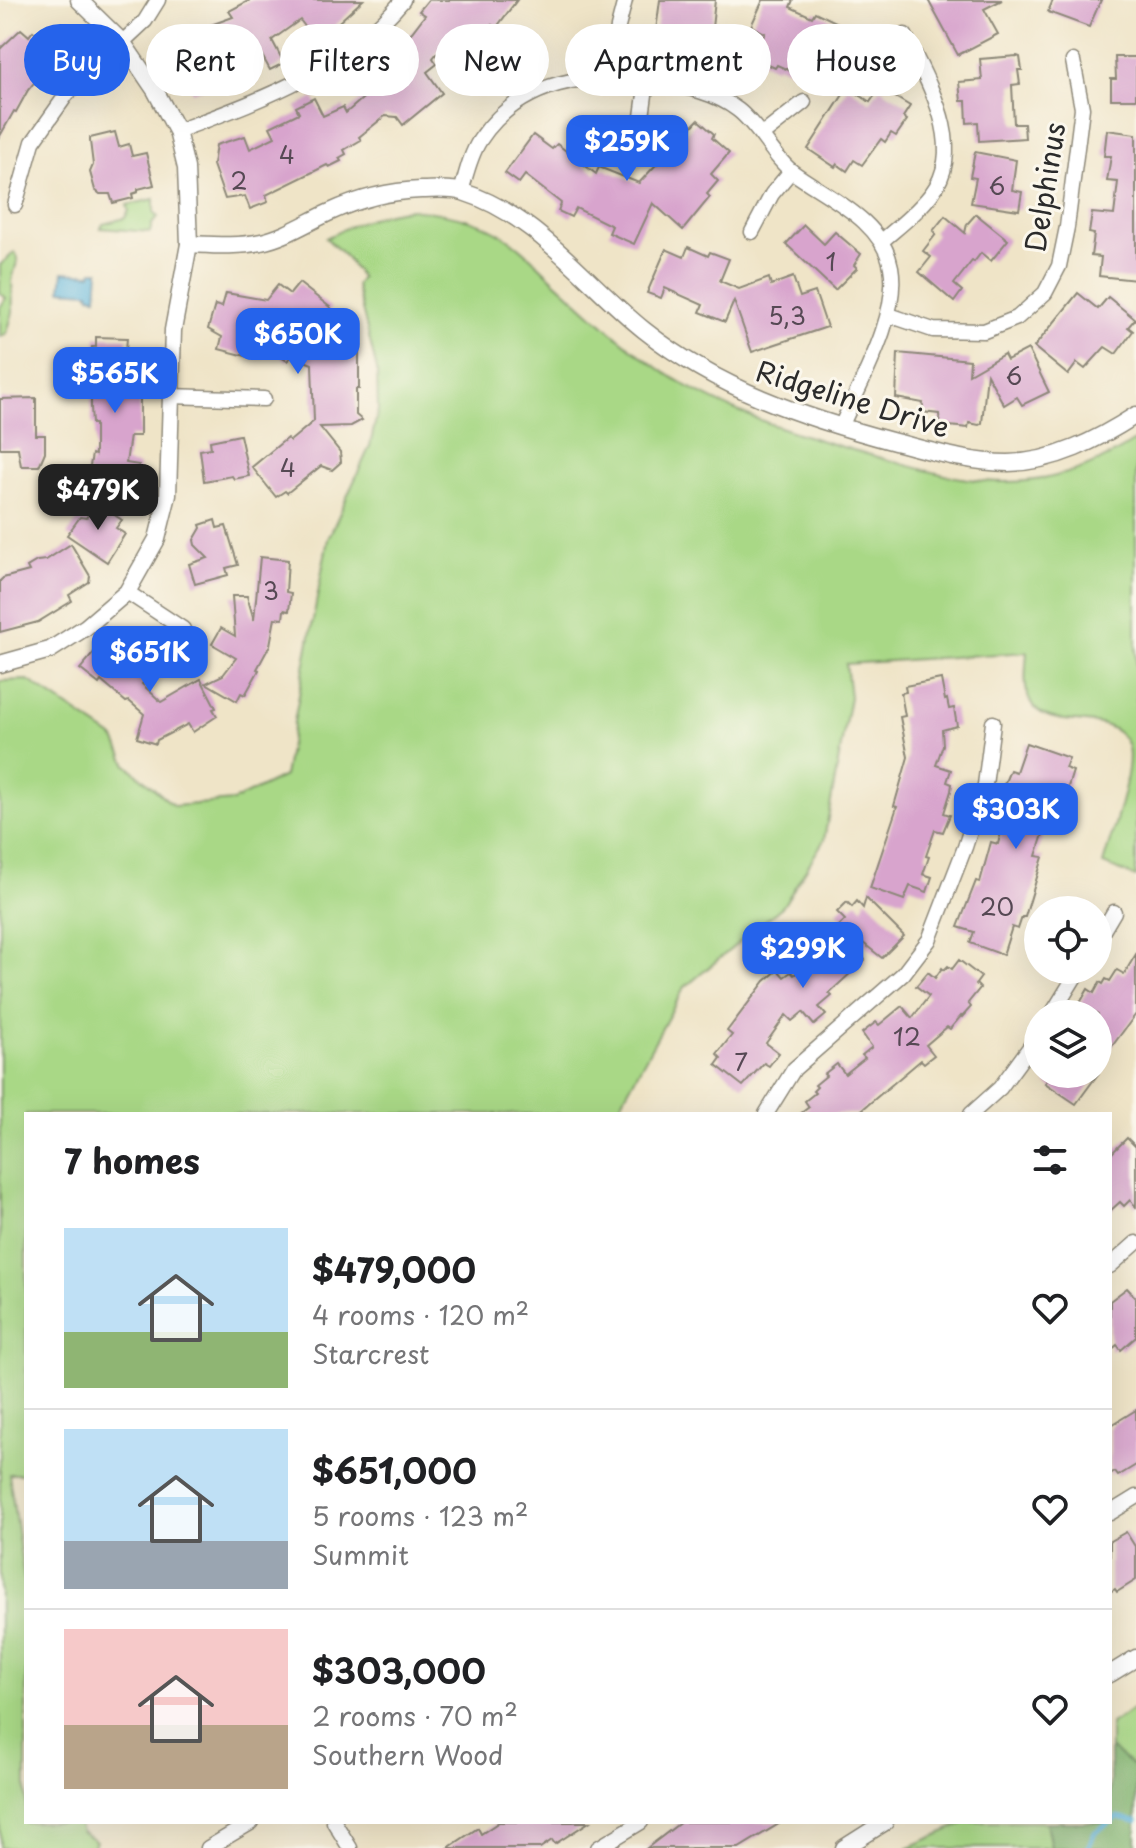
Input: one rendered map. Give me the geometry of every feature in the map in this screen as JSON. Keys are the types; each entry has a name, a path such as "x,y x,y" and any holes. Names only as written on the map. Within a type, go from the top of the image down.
{"street":[{"path":"79,0 104,24"},
{"path":"130,36 145,21 158,0"},
{"path":"177,131 287,87 331,65 403,0"},
{"path":"619,24 625,0"},
{"path":"0,664 50,650 86,627 127,592 157,539 168,495 173,330 189,244 186,168 177,131 130,53"},
{"name":"Delphinus","path":"889,315 933,330 984,331 1017,318 1045,293 1059,266 1082,108 1073,61"},
{"path":"882,241 934,192 945,165 946,143 939,108 925,78"},
{"path":"461,192 478,143 498,117 522,98 555,83 565,82"},
{"path":"15,205 33,142 66,96"},
{"path":"638,146 645,96"},
{"path":"713,96 737,110 791,171 840,203 882,241 891,267 889,315 841,427"},
{"path":"762,135 804,102"},
{"path":"752,232 772,194 791,171"},
{"name":"Ridgeline Drive","path":"189,244 227,246 263,241 359,199 398,191 461,192 512,215 678,357 737,390 841,427 952,457 1008,463 1054,455 1096,441 1136,415"},
{"path":"170,396 264,399"},
{"path":"127,592 183,629"},
{"path":"767,1112 794,1069 903,974 929,940 985,785 993,723"},
{"path":"973,1112 1000,1088 1024,1055"},
{"path":"1112,1264 1136,1243"},
{"path":"1112,1512 1136,1497"},
{"path":"1112,1673 1136,1658"},
{"path":"208,1848 249,1824"},
{"path":"335,1824 350,1848"},
{"path":"598,1848 638,1824"},
{"path":"844,1848 882,1824"}],"green space":[{"path":"154,199 154,214 158,217 150,232 101,228 103,224 125,218 129,211 127,205"},
{"path":"411,209 445,214 467,219 499,233 521,249 626,344 676,380 730,408 816,439 953,477 994,482 1035,480 1075,471 1100,461 1136,440 1136,877 1103,864 1125,785 1129,754 1127,744 1119,733 1108,726 1050,717 1039,711 1026,690 1027,652 846,664 850,697 824,840 783,906 684,988 616,1112 24,1112 24,1474 9,1474 24,1579 24,1824 79,1824 81,1831 96,1841 93,1848 0,1848 0,681 28,680 115,739 127,765 174,806 233,801 284,776 328,539 370,446 378,410 377,370 356,285 361,278 346,257 326,238 388,213"},
{"path":"15,252 18,258 12,280 13,312 7,333 0,337 0,307 6,298 0,293 0,265"},
{"path":"1136,1707 1136,1848 907,1848 962,1824 1112,1824 1112,1723"},
{"path":"1112,1750 1136,1768 1136,1848 1051,1848 1046,1824 1112,1824"}],"water":[{"path":"92,271 99,271 97,297 90,296 89,292 61,290 63,272 91,274"}],"building":[{"path":"250,0 363,0 337,24 303,24 300,20 294,24 280,24 280,34 272,40 280,55 280,65 270,70 264,59 264,24 214,24 233,17 229,11"},
{"path":"428,0 517,0 499,24 435,24 435,66 427,72 435,83 435,96 438,96 403,125 397,117 385,116 359,137 361,140 344,150 346,154 339,158 341,161 266,195 268,202 250,209 245,196 225,199 213,165 216,145 245,136 250,149 275,137 270,127 299,113 296,107 314,98 323,116 343,107 346,113 365,96 419,96 418,24 425,15 419,11"},
{"path":"660,0 715,0 712,24 657,24"},
{"path":"763,0 793,0 790,7 812,17 815,12 838,23 787,24 787,69 771,66 771,24 752,24"},
{"path":"928,0 1002,0 984,9 998,34 958,55"},
{"path":"1053,0 1101,0 1089,27 1048,12"},
{"path":"21,29 24,32 25,96 0,136 0,49"},
{"path":"1020,57 1022,70 1018,70 1020,84 1012,85 1014,124 1024,124 1025,138 979,141 978,122 967,123 966,101 961,101 959,82 982,80 980,59"},
{"path":"1115,57 1136,57 1136,99 1111,99 1111,79 1116,79"},
{"path":"842,96 861,96 870,102 874,96 893,96 910,106 903,117 907,120 896,136 891,133 885,142 881,139 862,165 854,160 847,171 837,164 835,167 808,149"},
{"path":"698,120 729,153 711,174 718,181 707,194 710,197 683,230 653,203 634,244 609,233 612,226 576,208 571,217 558,211 561,203 525,175 519,183 505,173 533,135 552,149 557,144 596,174 599,167 639,183"},
{"path":"1107,130 1136,134 1136,280 1099,276 1101,257 1091,256 1094,234 1089,233 1092,213 1114,215 1118,182 1107,181 1111,156 1104,156"},
{"path":"115,132 119,147 129,144 132,156 146,153 154,185 138,189 132,194 133,198 113,203 110,194 100,194 95,190 90,172 93,165 90,138"},
{"path":"975,152 1016,160 1012,190 1022,192 1019,210 971,203 976,178 970,177"},
{"path":"976,214 1008,240 991,261 981,253 972,261 954,284 962,291 954,302 919,272 931,257 923,251 945,216 965,233 967,224"},
{"path":"804,225 824,244 835,232 861,254 854,265 857,268 835,290 786,244"},
{"path":"688,247 708,256 710,252 729,259 720,281 739,289 769,278 771,285 793,277 800,297 815,292 827,327 752,352 734,301 725,322 700,312 703,305 665,288 661,298 647,293 666,249 684,257"},
{"path":"299,283 331,308 322,319 340,336 352,341 353,351 359,351 356,415 362,420 351,426 320,427 340,452 341,462 332,470 321,466 287,493 285,491 276,497 252,467 287,438 290,441 314,421 312,364 292,356 287,361 270,349 286,331 258,309 246,356 219,349 222,337 208,329 215,305 222,307 226,293 266,300 278,285 290,294"},
{"path":"1078,293 1098,309 1108,297 1135,319 1128,327 1133,331 1116,354 1105,347 1085,369 1077,363 1068,375 1034,347"},
{"path":"96,337 127,338 126,350 140,350 140,436 130,436 126,463 139,465 134,497 90,488 90,483 87,483 89,473 85,468 90,466 92,454 95,455 95,424 92,424 91,407 94,376 90,365"},
{"path":"1028,349 1049,392 1022,405 1017,397 1004,405 987,374 982,423 979,425 969,423 968,428 940,425 939,414 922,412 923,403 896,398 898,353 970,360 969,374 1004,354 1007,360"},
{"path":"36,398 36,435 45,435 45,452 39,466 21,466 18,448 0,448 0,399"},
{"path":"240,435 249,476 204,481 200,450 211,448 210,441"},
{"path":"96,503 122,520 116,528 125,534 107,562 67,535 80,517 86,518"},
{"path":"215,520 217,528 226,526 238,565 226,568 228,575 195,584 189,564 208,558 194,540 200,525"},
{"path":"71,544 90,576 89,582 69,595 72,601 38,622 0,632 0,581 29,571 27,567 46,560"},
{"path":"260,557 288,560 286,592 291,593 289,611 284,610 283,619 275,618 270,645 259,670 245,695 241,693 237,701 206,683 223,675 236,658 212,644 221,628 235,636 232,596 247,596 254,620"},
{"path":"122,644 135,654 139,650 151,660 152,673 142,684 161,702 201,679 217,716 193,732 188,724 157,740 156,744 137,738 144,714 80,669 97,649 102,654 107,648 114,654"},
{"path":"941,679 945,700 949,709 954,708 957,726 942,730 943,745 936,765 951,770 947,782 952,784 951,791 944,813 950,815 943,832 935,830 926,856 929,857 923,874 932,877 927,892 910,886 904,900 870,888 897,807 894,806 908,757 900,717 905,716 901,693 906,692 905,686"},
{"path":"1026,743 1069,758 1065,768 1073,771 1067,790 1061,788 1049,816 1036,856 1043,857 1031,896 1024,896 1024,917 1018,929 1012,927 1003,955 970,943 974,932 958,927 976,881 980,882 991,842 998,844 1002,828 1007,830 1012,817 1020,793 1003,787 1010,770 1016,772"},
{"path":"866,898 904,936 882,958 853,935 849,940 865,960 829,993 832,996 819,1007 826,1015 814,1025 803,1012 792,1021 786,1015 766,1043 779,1053 769,1066 764,1063 743,1086 716,1065 721,1058 717,1054 732,1035 727,1031 765,981 778,970 784,977 791,972 794,975 828,947 823,942 845,920 837,912 847,902 852,907 857,901 863,908"},
{"path":"1136,954 1136,1014 1112,1046 1112,1000 1082,1000 1088,989 1094,993 1099,984 1112,984 1117,970 1124,974"},
{"path":"959,960 981,977 976,984 980,988 962,1017 926,1045 934,1055 924,1063 921,1060 859,1112 803,1112 809,1107 805,1101 815,1093 815,1085 826,1076 824,1074 837,1064 845,1074 865,1058 862,1055 872,1047 862,1033 876,1022 879,1025 902,1006 912,1018 929,996 916,986 928,972 935,978 942,968 944,970 948,966 952,969"},
{"path":"1052,1088 1088,1088 1076,1104"},
{"path":"1127,1138 1136,1147 1136,1207 1130,1200 1124,1206 1120,1202 1112,1209 1112,1153"},
{"path":"1127,1288 1136,1298 1136,1337 1121,1350 1117,1345 1112,1349 1112,1299"},
{"path":"1136,1410 1136,1465 1118,1476 1115,1472 1112,1474 1112,1425"},
{"path":"1126,1532 1136,1548 1136,1580 1117,1592 1115,1589 1112,1591 1112,1540"},
{"path":"496,1824 586,1824 555,1844 552,1840 540,1848 448,1848 478,1828 481,1834"},
{"path":"678,1824 779,1824 739,1848 647,1848"}],"waterway":[{"path":"1112,1821 1118,1817 1136,1821"},
{"path":"1088,1848 1095,1832 1107,1824"}]}
